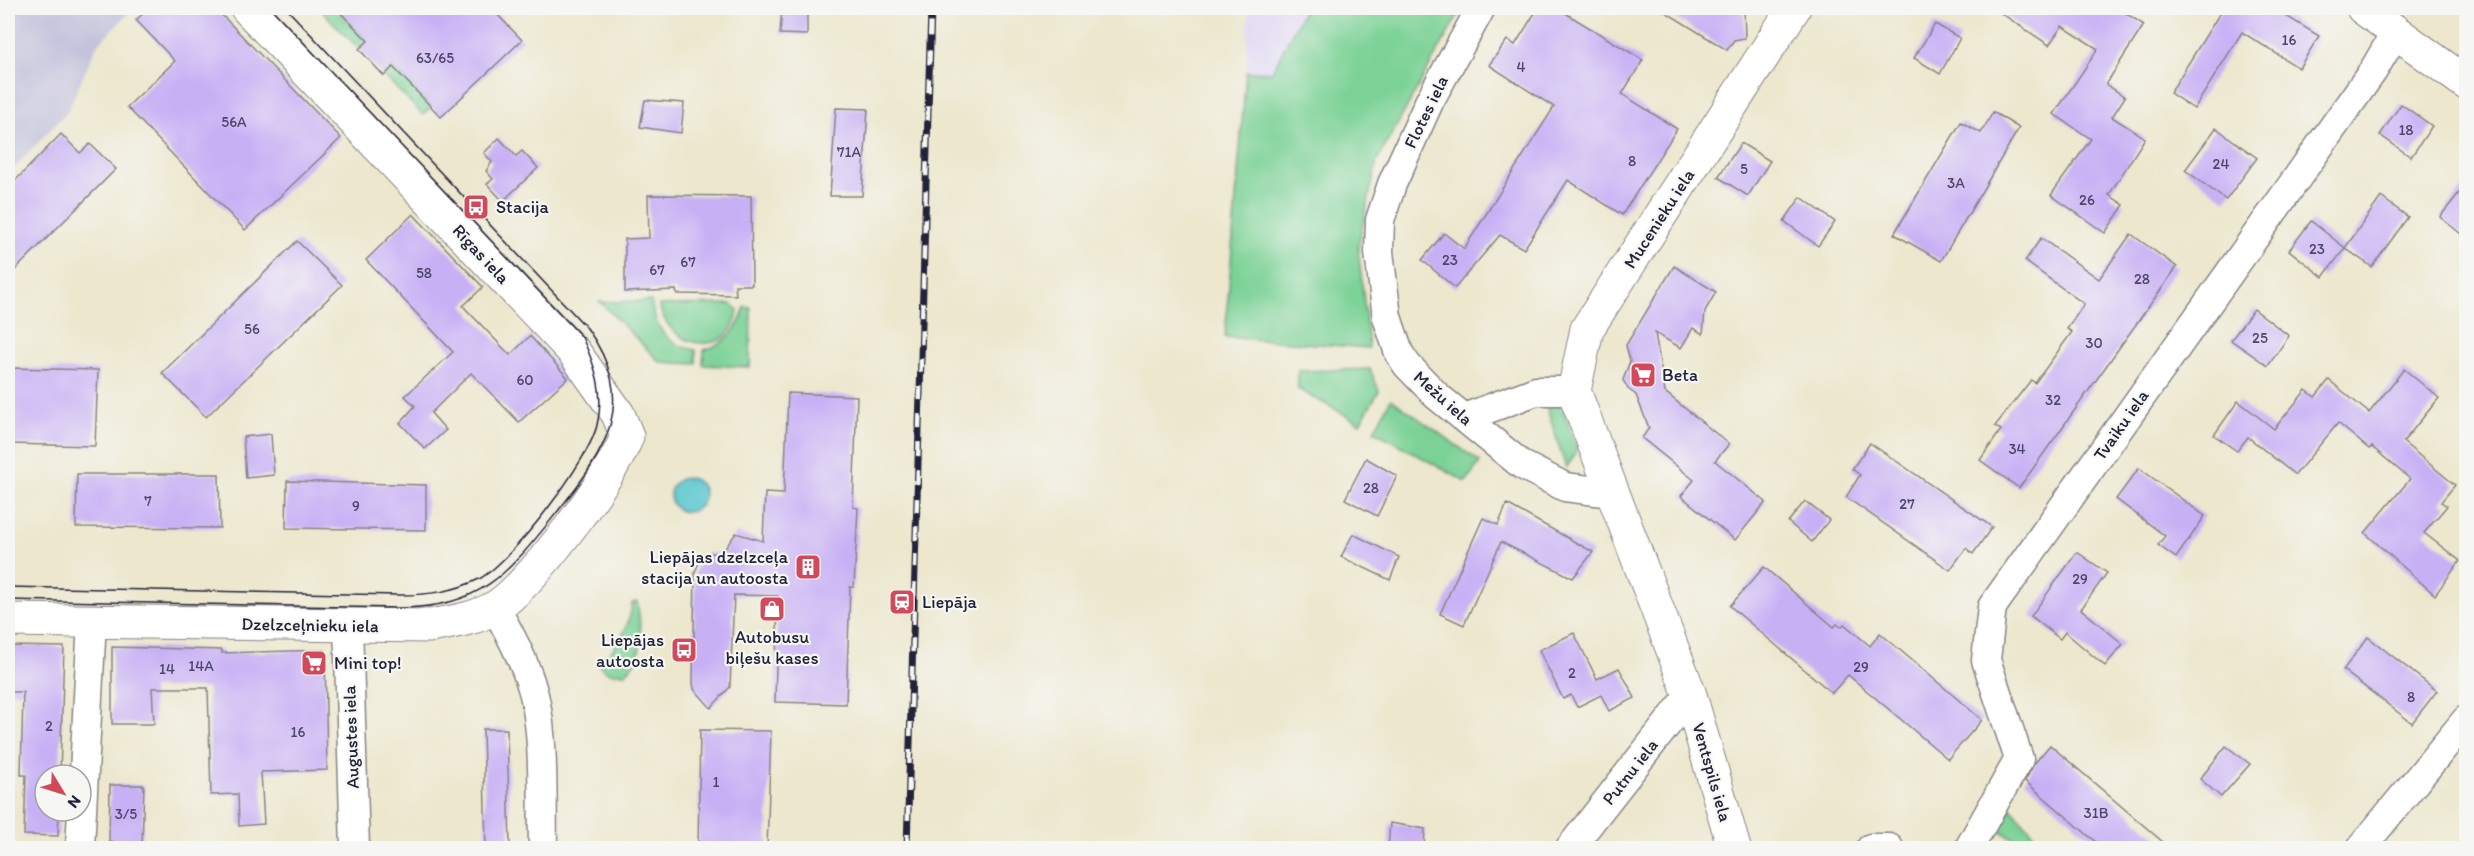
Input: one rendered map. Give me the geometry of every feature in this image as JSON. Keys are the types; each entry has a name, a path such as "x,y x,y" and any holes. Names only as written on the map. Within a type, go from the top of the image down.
{"street":[{"name":"Rīgas iela","path":"247,8 574,352 618,414 627,436 620,456 572,523"},
{"name":"Flotes iela","path":"1380,220 1392,184 1430,100 1481,8"},
{"name":"Mucenieku iela","path":"1574,391 1587,329 1794,8"},
{"path":"2363,8 2397,30 2466,83"},
{"name":"Tvaiku iela","path":"1969,849 2019,759 1986,660 1992,607 2373,71 2397,30"},
{"name":"Mežu iela","path":"1380,220 1379,252 1387,317 1399,353 1407,365 1437,396 1522,465 1565,487 1612,493"},
{"path":"1464,418 1536,391 1574,391 1690,695"},
{"name":"Dzelzceļnieku iela","path":"8,620 429,626 463,620 495,607 519,587 572,523"},
{"path":"495,607 510,635 534,692 538,720 543,849"},
{"path":"80,849 92,621"},
{"name":"Augustes iela","path":"348,625 355,849"},
{"name":"Putnu iela","path":"1570,849 1690,695"},
{"name":"Ventspils iela","path":"1690,695 1734,849"},
{"path":"2361,849 2466,720"},
{"path":"1871,849 1889,849"}],"shaded area":[{"path":"8,8 134,8 97,45 67,112 8,174"},
{"path":"1249,8 1305,8 1272,73 1246,72"}],"green space":[{"path":"319,8 336,8 368,41 359,49"},
{"path":"1305,8 1462,8 1377,161 1358,247 1369,348 1225,337 1246,72 1272,72"},
{"path":"393,67 431,107 423,115 384,76"},
{"path":"651,301 656,320 664,334 677,344 696,350 696,364 660,362 600,302"},
{"path":"731,304 738,310 734,325 725,336 714,342 701,343 688,340 676,333 666,321 659,305"},
{"path":"745,307 751,308 750,367 703,365 704,350 719,344 730,335 739,323"},
{"path":"1370,369 1379,391 1360,423 1298,389 1298,371"},
{"path":"1391,399 1480,462 1466,482 1374,431"},
{"path":"1545,402 1560,407 1564,412 1576,447 1576,453 1566,468"},
{"path":"637,602 641,640 637,658 625,673 610,673 598,665 621,637 629,621 632,603"},
{"path":"2004,800 2046,848 2032,848 1990,826"}],"water":[{"path":"687,478 699,483 704,495 699,507 687,512 675,507 670,495 675,483"}],"building":[{"path":"149,8 215,8 341,138 245,230 127,107 175,61 136,20"},
{"path":"336,8 491,8 522,40 441,117 393,67 384,76 359,49 368,41"},
{"path":"782,8 807,8 807,35 780,34"},
{"path":"1538,8 1557,8 1643,60 1622,94 1677,129 1622,215 1568,180 1524,249 1500,235 1455,288 1422,260 1444,233 1464,249 1554,107 1489,65 1507,40 1515,45"},
{"path":"1659,8 1744,8 1745,38 1734,40 1727,50"},
{"path":"1993,8 2118,8 2144,25 2106,84 2125,97 2112,117 2145,138 2109,195 2124,205 2105,233 2051,195 2091,139 2054,114 2098,49 2062,26 2049,45"},
{"path":"2223,8 2273,8 2319,36 2299,68 2242,32 2194,109 2170,93"},
{"path":"1935,24 1960,38 1940,74 1914,58"},
{"path":"645,100 684,103 681,133 640,127"},
{"path":"2401,104 2432,126 2411,157 2380,135"},
{"path":"836,108 868,109 862,196 830,196"},
{"path":"1993,112 2019,128 1941,261 1894,234 1961,122 1981,133"},
{"path":"2216,128 2257,158 2226,200 2185,170"},
{"path":"61,134 80,153 90,144 116,169 8,277 8,188"},
{"path":"499,138 516,156 522,151 538,168 503,201 487,184 493,179 486,171 492,162 484,153"},
{"path":"1741,143 1770,161 1748,196 1718,177"},
{"path":"2466,184 2466,238 2440,217"},
{"path":"648,195 751,196 752,285 735,285 736,295 677,294 676,290 625,292 625,239 649,238"},
{"path":"1801,197 1835,222 1818,246 1784,221"},
{"path":"2381,197 2408,217 2372,267 2345,248"},
{"path":"413,214 483,287 463,306 510,355 530,336 568,378 519,422 471,373 431,413 446,430 425,449 400,423 415,406 405,396 453,352 366,260"},
{"path":"2311,221 2345,248 2323,277 2289,250"},
{"path":"2131,234 2177,267 2019,488 1980,460 2001,430 1995,426 2031,380 2035,383 2072,332 2067,329 2084,304 2025,261 2041,238 2099,279"},
{"path":"297,241 342,285 206,417 162,373"},
{"path":"1674,266 1716,292 1705,311 1703,334 1693,328 1681,348 1655,333 1665,392 1729,444 1715,461 1766,502 1735,540 1681,496 1694,480 1642,438 1649,428 1636,395 1628,389 1623,380 1630,361 1626,345"},
{"path":"2254,309 2289,336 2268,366 2231,340"},
{"path":"8,368 98,370 95,446 8,444"},
{"path":"2404,369 2439,398 2403,442 2455,485 2441,502 2447,506 2424,533 2460,561 2435,595 2365,533 2410,479 2372,447 2369,449 2338,423 2295,475 2248,437 2237,451 2214,435 2238,401 2274,429 2306,390 2315,397 2329,380 2369,413"},
{"name":"Liepājas dzelzceļa stacija un autoosta","path":"788,393 857,396 853,507 858,508 854,587 850,587 846,704 775,702 778,596 734,595 730,687 711,708 694,689 693,683 695,572 701,558 708,553 721,554 736,533 763,541 765,493 784,494"},
{"path":"271,434 274,475 246,478 243,437"},
{"path":"1870,443 1992,527 1973,554 1966,548 1950,570 1846,497 1860,475 1852,469"},
{"path":"1366,458 1397,476 1377,516 1345,499"},
{"path":"2139,468 2205,516 2176,558 2158,545 2165,536 2116,499"},
{"path":"77,474 219,474 220,528 76,527"},
{"path":"287,481 426,485 426,530 286,528"},
{"path":"1805,501 1829,520 1812,542 1788,522"},
{"path":"1507,504 1593,552 1573,578 1501,542 1464,625 1440,614 1483,518 1498,525"},
{"path":"1353,534 1399,557 1390,580 1341,557"},
{"path":"2077,552 2107,573 2081,609 2123,644 2105,666 2065,632 2060,639 2031,616"},
{"path":"1764,567 1834,627 1837,624 1841,627 1844,624 1870,646 1880,633 1982,720 1948,759 1848,675 1832,693 1730,606"},
{"path":"1574,633 1597,679 1619,668 1635,698 1609,711 1601,695 1577,707 1571,695 1563,699 1539,650"},
{"path":"2368,637 2437,691 2412,723 2343,670"},
{"path":"8,646 64,647 60,763 33,763 33,823 59,823 58,836 24,835 26,775 21,775 23,692 8,692"},
{"path":"112,647 222,650 222,653 325,650 327,770 261,772 264,824 239,826 238,794 211,795 208,688 152,688 154,724 112,724"},
{"path":"483,729 507,729 510,849 486,849"},
{"path":"700,730 771,731 767,849 698,849"},
{"path":"2050,745 2171,849 2104,849 2025,781 2034,764"},
{"path":"2226,746 2250,764 2221,797 2200,779"},
{"path":"110,785 144,785 142,846 109,842"},
{"path":"1390,823 1425,829 1424,849 1388,849"}],"tram line":[{"path":"8,587 399,595 450,590 479,579 493,569 529,532 565,485 591,441 599,413 599,390 595,369 582,337 271,8"},
{"path":"8,600 398,608 452,601 473,593 491,582 524,552 591,467 602,445 610,424 614,402 611,379 603,355 587,328 286,8"}],"railway":[{"path":"907,848 931,8"}],"place":[{"name":"Stacija","path":"476,207"},
{"name":"Beta","path":"1643,375"},
{"name":"Liepājas dzelzceļa stacija un autoosta","path":"808,567"},
{"name":"Liepāja","path":"902,602"},
{"name":"Autobusu biļešu kases","path":"772,609"},
{"name":"Liepājas autoosta","path":"684,650"},
{"name":"Mini top!","path":"314,663"}]}
